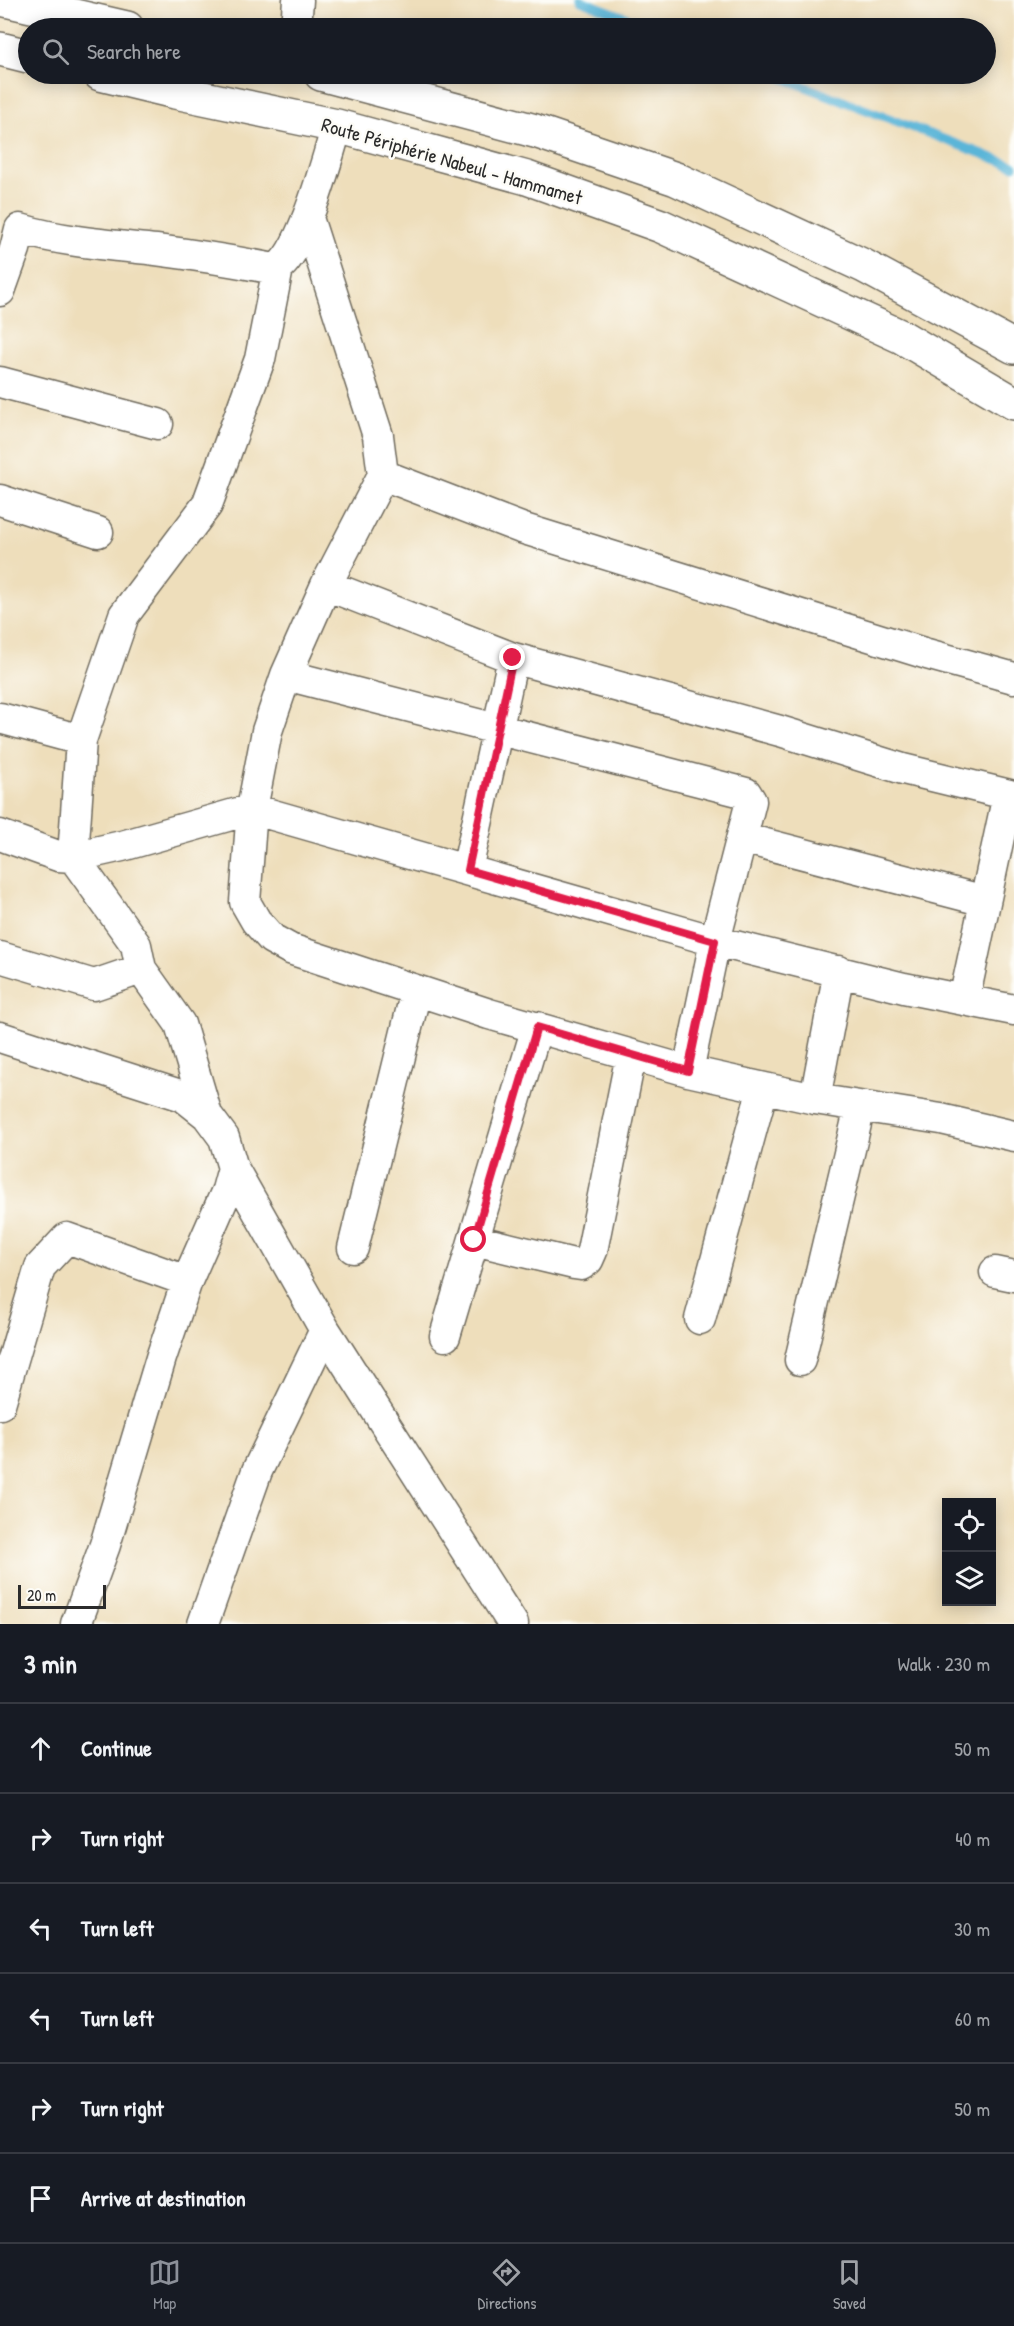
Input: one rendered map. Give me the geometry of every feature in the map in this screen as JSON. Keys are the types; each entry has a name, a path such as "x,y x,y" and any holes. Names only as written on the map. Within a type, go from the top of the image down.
{"highway":[{"path":"5,0 83,18"},
{"path":"0,49 18,54"},
{"name":"Route Périphérie Nabeul - Hammamet","path":"142,84 337,126 527,178 661,226 902,337 1014,403"},
{"path":"359,84 535,131 676,179 864,266 1014,347"}],"street":[{"path":"297,18 298,0"},
{"path":"10,225 43,236 82,243 276,268 285,262 309,218 337,126"},
{"path":"309,218 378,436 383,475 326,585 286,675 267,731 252,809 245,902 256,921 272,939 290,949 416,991 631,1055 688,1071 815,1099 941,1119 1014,1136"},
{"path":"0,291 15,249 10,225"},
{"path":"207,1115 180,1024 141,969 136,945 73,856 81,740 124,615 207,505 260,359 276,268"},
{"path":"0,382 158,424"},
{"path":"383,475 521,528 927,654 1014,678"},
{"path":"0,500 98,532"},
{"path":"326,585 513,658 780,731 903,769 1011,796 964,1000"},
{"path":"468,870 513,658"},
{"path":"286,675 746,793 751,801 715,941 688,1071"},
{"path":"0,717 81,740"},
{"path":"0,835 58,856 73,856 122,846 252,809 715,941 904,988 1014,1010"},
{"path":"742,838 985,901"},
{"path":"0,957 94,985 141,969"},
{"path":"815,1099 839,971"},
{"path":"353,1248 416,991"},
{"path":"445,1336 537,1027"},
{"path":"0,1037 183,1096 207,1115 224,1138 233,1168 325,1330 513,1624"},
{"path":"474,1240 574,1264 581,1265 588,1260 592,1251 631,1055"},
{"path":"700,1319 763,1088"},
{"path":"800,1360 860,1107"},
{"path":"76,1624 105,1545 161,1358 187,1281 227,1190 233,1168"},
{"path":"0,1404 40,1267 67,1238 187,1281"},
{"path":"203,1624 257,1471 325,1330"}],"waterway":[{"path":"580,0 628,18"},
{"path":"798,84 1014,166"}],"route":[{"path":"474,1240 537,1027 688,1071 715,941 468,870 513,658"}]}
